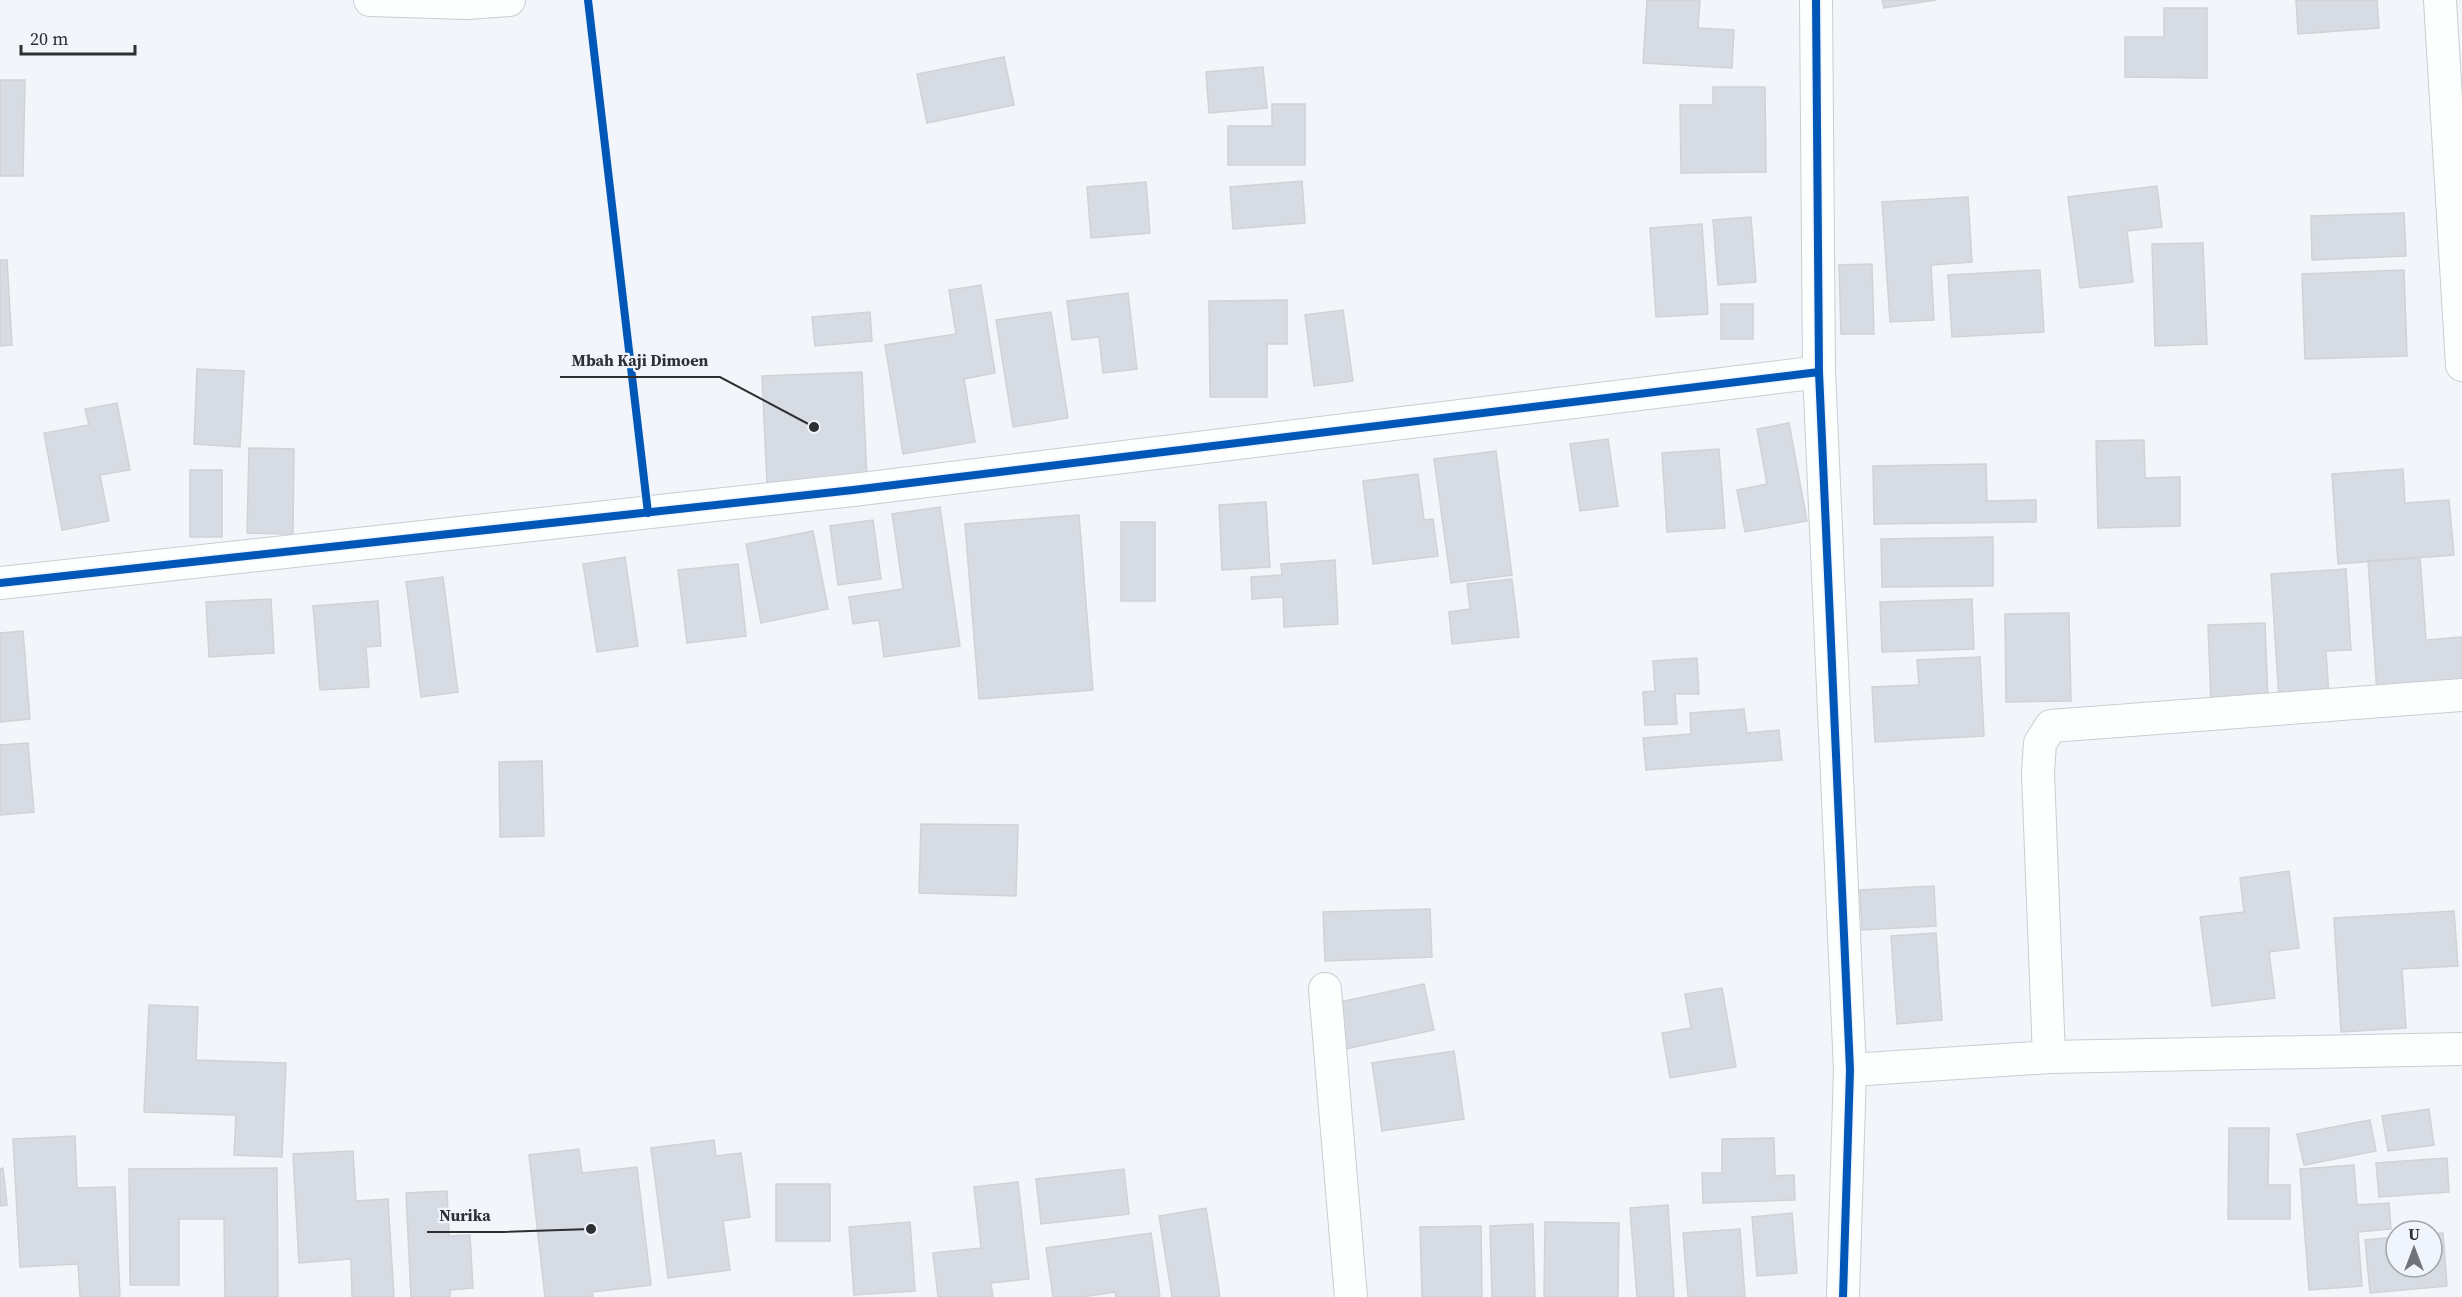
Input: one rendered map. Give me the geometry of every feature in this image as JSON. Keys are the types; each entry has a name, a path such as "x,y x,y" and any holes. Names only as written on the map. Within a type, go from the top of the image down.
{"street":[{"path":"370,0 467,3 509,0"},
{"path":"1816,0 1819,372 1850,1070 1844,1297"},
{"path":"2440,0 2462,365"},
{"path":"0,583 841,491 1819,372"},
{"path":"2049,1057 2038,773 2040,743 2051,726 2462,695"},
{"path":"1325,989 1351,1297"},
{"path":"1850,1070 2049,1057 2462,1049"}],"building":[{"path":"1647,0 1700,0 1698,28 1734,30 1732,68 1643,63"},
{"path":"1882,0 1936,0 1884,8"},
{"path":"2296,0 2377,0 2379,28 2298,34"},
{"path":"2164,8 2207,8 2207,78 2125,77 2125,37 2164,37"},
{"path":"1004,57 1014,105 927,123 917,74"},
{"path":"1263,67 1267,108 1209,113 1206,72"},
{"path":"0,80 25,80 23,176 0,176"},
{"path":"1713,87 1765,87 1766,172 1681,173 1680,105 1713,105"},
{"path":"1272,104 1305,104 1305,165 1228,165 1228,126 1272,126"},
{"path":"1302,181 1305,223 1233,229 1230,187"},
{"path":"1146,182 1150,233 1091,238 1087,187"},
{"path":"2157,186 2162,227 2127,231 2133,282 2080,288 2068,197"},
{"path":"1968,197 1972,262 1931,265 1934,320 1890,322 1882,202"},
{"path":"2404,213 2406,256 2312,260 2311,216"},
{"path":"1751,217 1756,282 1718,285 1713,220"},
{"path":"1702,224 1708,314 1656,317 1650,228"},
{"path":"2203,243 2207,344 2155,346 2152,244"},
{"path":"0,260 7,260 12,345 0,346"},
{"path":"1872,264 1874,334 1841,334 1839,265"},
{"path":"2040,270 2044,332 1952,337 1948,275"},
{"path":"2404,270 2407,356 2305,359 2302,274"},
{"path":"981,285 995,373 964,379 975,442 903,454 885,345 956,334 949,290"},
{"path":"1128,293 1137,369 1103,373 1099,337 1072,340 1067,301"},
{"path":"1287,300 1287,344 1267,344 1267,397 1210,397 1209,301"},
{"path":"1721,304 1753,304 1753,339 1721,339"},
{"path":"1343,310 1353,381 1314,386 1305,315"},
{"path":"870,312 872,341 815,346 812,317"},
{"path":"1051,312 1068,418 1013,427 996,320"},
{"path":"197,369 244,371 240,447 194,444"},
{"path":"862,372 867,478 767,483 762,376"},
{"path":"117,403 130,470 100,475 109,521 62,530 44,433 89,425 85,409"},
{"path":"1789,423 1807,521 1745,532 1737,490 1767,484 1757,429"},
{"path":"1608,439 1618,506 1580,511 1570,444"},
{"path":"2144,440 2145,478 2180,477 2180,526 2098,528 2096,441"},
{"path":"249,448 294,449 293,534 247,533"},
{"path":"1719,449 1725,528 1667,532 1662,453"},
{"path":"1496,451 1512,575 1451,583 1434,459"},
{"path":"1986,464 1987,501 2036,500 2036,522 1874,524 1873,466"},
{"path":"2403,469 2405,503 2449,500 2454,555 2338,564 2332,474"},
{"path":"190,470 222,470 222,537 190,537"},
{"path":"1418,474 1424,520 1433,519 1438,556 1373,564 1363,481"},
{"path":"1266,502 1270,567 1222,570 1219,505"},
{"path":"940,507 960,646 884,657 879,620 853,624 849,597 903,589 892,514"},
{"path":"1079,515 1093,690 979,699 965,524"},
{"path":"873,520 881,579 838,585 830,526"},
{"path":"1121,522 1155,522 1155,601 1121,601"},
{"path":"813,531 828,609 761,623 746,544"},
{"path":"1993,537 1993,586 1882,587 1881,539"},
{"path":"625,557 638,646 597,652 583,564"},
{"path":"2420,557 2426,640 2462,637 2462,688 2377,693 2368,561"},
{"path":"1335,560 1338,624 1284,627 1283,597 1252,599 1251,577 1282,575 1281,564"},
{"path":"738,564 746,636 687,643 678,570"},
{"path":"2346,569 2351,650 2326,651 2329,696 2279,699 2271,574"},
{"path":"443,577 458,692 421,697 406,582"},
{"path":"1512,579 1519,637 1452,644 1449,612 1470,609 1467,584"},
{"path":"271,599 274,653 209,657 206,602"},
{"path":"1972,599 1974,649 1882,652 1880,602"},
{"path":"378,601 381,646 366,647 369,687 320,690 313,606"},
{"path":"2069,613 2071,701 2006,702 2005,614"},
{"path":"2265,623 2268,701 2211,703 2208,625"},
{"path":"23,631 30,719 0,722 0,633"},
{"path":"1980,657 1984,736 1875,742 1872,687 1919,685 1917,660"},
{"path":"1697,658 1699,694 1675,694 1677,724 1645,725 1643,692 1655,691 1653,661"},
{"path":"1744,709 1747,733 1779,730 1782,760 1646,770 1643,738 1691,734 1690,713"},
{"path":"28,743 34,812 0,815 0,745"},
{"path":"542,761 544,836 500,837 499,762"},
{"path":"921,824 1018,825 1016,896 919,893"},
{"path":"2289,871 2299,948 2269,952 2275,998 2212,1006 2200,917 2244,912 2240,878"},
{"path":"1934,886 1936,926 1862,930 1860,890"},
{"path":"1430,909 1432,957 1325,961 1323,912"},
{"path":"2454,911 2458,966 2402,969 2406,1028 2341,1032 2334,918"},
{"path":"1936,933 1942,1020 1897,1024 1891,936"},
{"path":"1424,984 1434,1030 1345,1049 1335,1003"},
{"path":"1722,988 1736,1067 1670,1078 1662,1033 1691,1028 1685,994"},
{"path":"149,1005 198,1007 196,1060 286,1063 282,1157 234,1155 236,1115 144,1112"},
{"path":"1454,1051 1464,1119 1382,1131 1372,1063"},
{"path":"2429,1109 2434,1145 2388,1151 2382,1116"},
{"path":"2370,1120 2376,1151 2304,1165 2297,1134"},
{"path":"2229,1128 2269,1128 2268,1185 2290,1185 2290,1219 2228,1219"},
{"path":"75,1136 77,1188 115,1187 120,1297 80,1297 78,1264 20,1267 13,1139"},
{"path":"1774,1138 1775,1176 1794,1175 1795,1200 1703,1203 1702,1173 1722,1173 1722,1139"},
{"path":"714,1140 716,1156 741,1153 750,1217 723,1221 730,1270 668,1278 651,1148"},
{"path":"579,1149 582,1173 637,1167 651,1285 592,1292 593,1297 545,1297 529,1155"},
{"path":"353,1151 356,1201 388,1199 394,1297 352,1297 351,1259 299,1263 293,1154"},
{"path":"2447,1158 2449,1192 2379,1197 2376,1163"},
{"path":"2354,1165 2357,1205 2389,1203 2390,1219 2384,1219 2384,1230 2358,1232 2362,1286 2309,1290 2300,1169"},
{"path":"3,1168 7,1205 0,1206 0,1169"},
{"path":"277,1168 278,1297 225,1297 224,1219 179,1219 179,1285 130,1285 129,1169"},
{"path":"1124,1169 1129,1214 1041,1224 1036,1179"},
{"path":"1018,1182 1029,1279 991,1283 993,1297 938,1297 933,1253 981,1248 974,1187"},
{"path":"776,1184 830,1184 830,1241 776,1241"},
{"path":"447,1191 449,1236 470,1235 473,1288 450,1290 450,1297 411,1297 406,1193"},
{"path":"1668,1205 1674,1297 1637,1297 1630,1208"},
{"path":"1206,1208 1220,1297 1172,1297 1159,1216"},
{"path":"1792,1213 1797,1273 1757,1276 1752,1217"},
{"path":"910,1222 915,1291 854,1295 849,1227"},
{"path":"1545,1222 1619,1223 1618,1297 1544,1297"},
{"path":"1533,1224 1535,1297 1492,1297 1490,1226"},
{"path":"1481,1226 1482,1297 1422,1297 1420,1227"},
{"path":"1740,1229 1745,1297 1688,1297 1683,1233"},
{"path":"1151,1233 1160,1297 1116,1297 1115,1292 1081,1297 1053,1297 1046,1248"},
{"path":"2384,1238 2384,1279 2444,1279 2444,1246 2447,1286 2370,1293 2365,1240"}],"cycle path":[{"path":"588,0 648,513"},
{"path":"0,583 853,490 1819,372 1816,0"},
{"path":"1819,372 1850,1070 1843,1297"}],"place":[{"name":"Mbah Kaji Dimoen","path":"814,427"},
{"name":"Nurika","path":"591,1229"}]}
